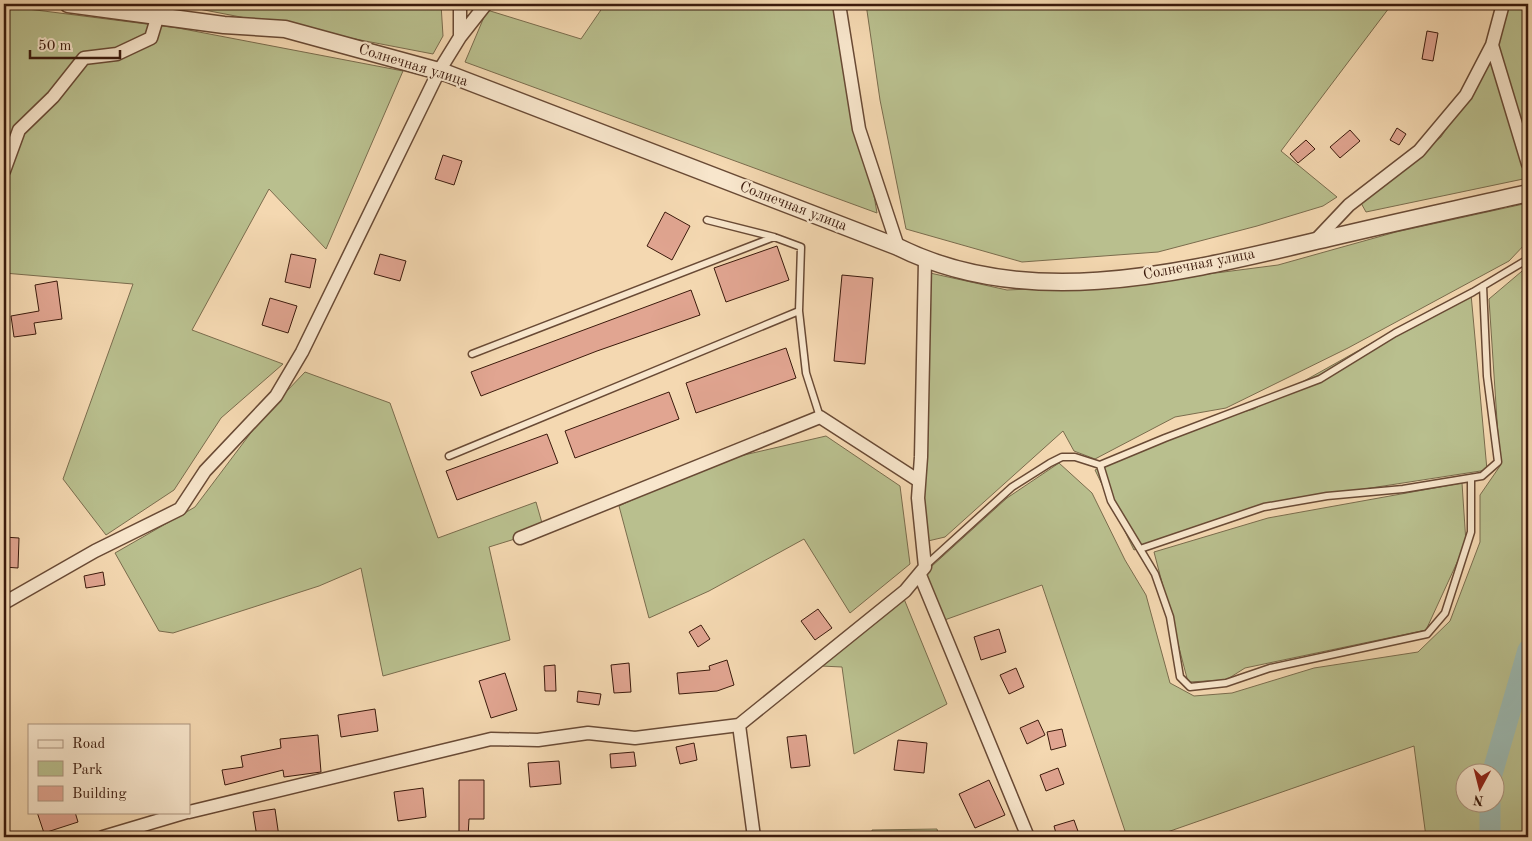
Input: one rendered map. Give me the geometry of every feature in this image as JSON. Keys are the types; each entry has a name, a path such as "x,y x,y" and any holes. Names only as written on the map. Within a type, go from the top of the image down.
{"street":[{"name":"Солнечная улица","path":"68,4 132,8 158,15 224,25 285,29 439,71 898,247 925,261 988,276 1043,282 1132,278 1314,242 1528,193"},
{"path":"460,4 460,37"},
{"path":"4,603 95,551 180,509 205,471 276,396 302,352 439,71 460,37 486,4"},
{"path":"839,4 859,130 898,247"},
{"path":"1314,242 1349,205 1419,151 1466,94 1492,45 1503,4"},
{"path":"4,145 53,97 84,58 116,54 151,38 158,15"},
{"path":"1492,45 1528,164"},
{"path":"4,171 19,130"},
{"path":"925,261 918,498 922,571 1028,837"},
{"path":"520,538 820,417 919,481"},
{"path":"190,812 492,739 538,740 588,733 635,738 739,725 905,592 922,571"},
{"path":"739,725 754,837"},
{"path":"103,837 181,814"}],"lane":[{"path":"708,220 774,237 801,247 799,311 806,373 820,417"},
{"path":"472,354 774,237"},
{"path":"922,571 1012,487 1062,457 1075,457 1100,465 1320,378 1395,333 1483,286 1528,259"},
{"path":"1140,550 1264,507 1327,496 1403,489 1482,476 1498,462 1487,376 1483,286"},
{"path":"448,456 799,311"},
{"path":"1100,465 1111,501 1155,574 1170,617 1180,676 1190,687 1226,683 1270,668 1427,634 1445,613 1472,532 1472,478"}],"green space":[{"path":"173,4 441,4 443,36 433,54"},
{"path":"605,4 841,4 877,213 465,62 487,10 581,39"},
{"path":"866,4 1392,4 1281,151 1337,197 1323,206 1257,226 1158,252 1022,262 906,229 880,100"},
{"path":"4,6 178,28 403,71 326,249 269,189 192,330 283,364 221,418 174,490 106,535 63,479 133,284 4,273"},
{"path":"1506,9 1528,9 1528,178 1366,212 1361,203 1441,137 1488,65"},
{"path":"1528,203 1528,241 1509,261 1348,348 1226,408 1175,417 1095,459 1074,451 1063,431 945,537 928,541 922,481 930,273 1007,290 1123,285 1278,265 1396,232"},
{"path":"1528,266 1528,837 1426,837 1414,746 1153,837 1127,837 1042,585 939,622 921,576 1007,498 1059,463 1092,493 1125,560 1146,595 1170,683 1194,696 1232,693 1314,668 1418,652 1450,621 1480,542 1480,495 1500,466 1489,299"},
{"path":"1471,294 1487,470 1267,504 1134,550 1095,470 1179,429 1254,409 1438,306"},
{"path":"305,372 390,403 438,538 536,502 544,530 489,547 510,640 383,676 361,568 319,586 173,633 159,631 115,553 195,507 265,414"},
{"path":"826,436 900,486 910,564 850,613 804,539 709,591 649,618 619,506 714,462"},
{"path":"1462,483 1466,543 1426,630 1245,668 1226,680 1188,682 1154,552 1268,518"},
{"path":"902,594 947,704 854,754 842,667 821,666"},
{"path":"937,829 939,837 872,837 872,830"}],"building":[{"path":"1427,31 1438,33 1433,61 1422,59"},
{"path":"1397,128 1406,134 1399,145 1390,140"},
{"path":"1350,130 1360,141 1340,158 1330,147"},
{"path":"1306,140 1315,149 1298,163 1290,154"},
{"path":"443,155 462,161 454,185 435,179"},
{"path":"665,212 690,226 672,260 647,246"},
{"path":"777,246 789,280 726,302 714,268"},
{"path":"291,254 316,259 310,288 285,282"},
{"path":"380,254 406,261 400,281 374,274"},
{"path":"842,275 873,278 865,364 834,361"},
{"path":"57,281 62,319 34,323 36,334 14,337 11,316 39,311 35,285"},
{"path":"691,290 700,315 597,351 481,396 471,372"},
{"path":"270,298 297,306 288,333 262,325"},
{"path":"786,348 796,378 696,413 686,383"},
{"path":"669,392 679,419 575,458 565,431"},
{"path":"547,434 558,463 457,500 446,471"},
{"path":"4,537 19,538 18,568 4,567"},
{"path":"103,572 105,585 86,588 84,576"},
{"path":"818,609 832,628 815,640 801,621"},
{"path":"701,625 710,639 698,647 689,632"},
{"path":"999,629 1006,652 981,660 974,637"},
{"path":"727,660 734,685 717,691 679,694 677,673 710,670 709,666"},
{"path":"629,663 631,692 614,693 611,665"},
{"path":"555,665 556,691 545,691 544,666"},
{"path":"1016,668 1024,687 1009,694 1000,675"},
{"path":"505,673 517,710 491,718 479,681"},
{"path":"578,691 601,694 599,705 577,702"},
{"path":"375,709 378,731 341,737 338,715"},
{"path":"1038,720 1045,735 1027,744 1020,728"},
{"path":"1062,729 1066,746 1051,750 1047,732"},
{"path":"318,735 321,772 284,777 283,770 225,785 222,770 243,767 241,756 281,748 280,739"},
{"path":"806,735 810,766 791,768 787,737"},
{"path":"898,740 927,743 924,773 894,770"},
{"path":"694,743 697,760 680,764 676,747"},
{"path":"634,752 636,766 611,768 610,754"},
{"path":"559,761 561,784 530,787 528,763"},
{"path":"1058,768 1064,784 1046,791 1040,775"},
{"path":"459,780 484,780 484,819 469,819 468,837 459,837"},
{"path":"989,780 1005,815 975,828 959,794"},
{"path":"423,788 426,817 398,821 394,792"},
{"path":"275,809 279,837 257,837 253,812"},
{"path":"38,814 76,814 78,822 44,833"},
{"path":"1074,820 1080,837 1057,837 1054,826"}],"waterway":[{"path":"1495,764 1528,650"},
{"path":"1490,814 1490,837"}]}
